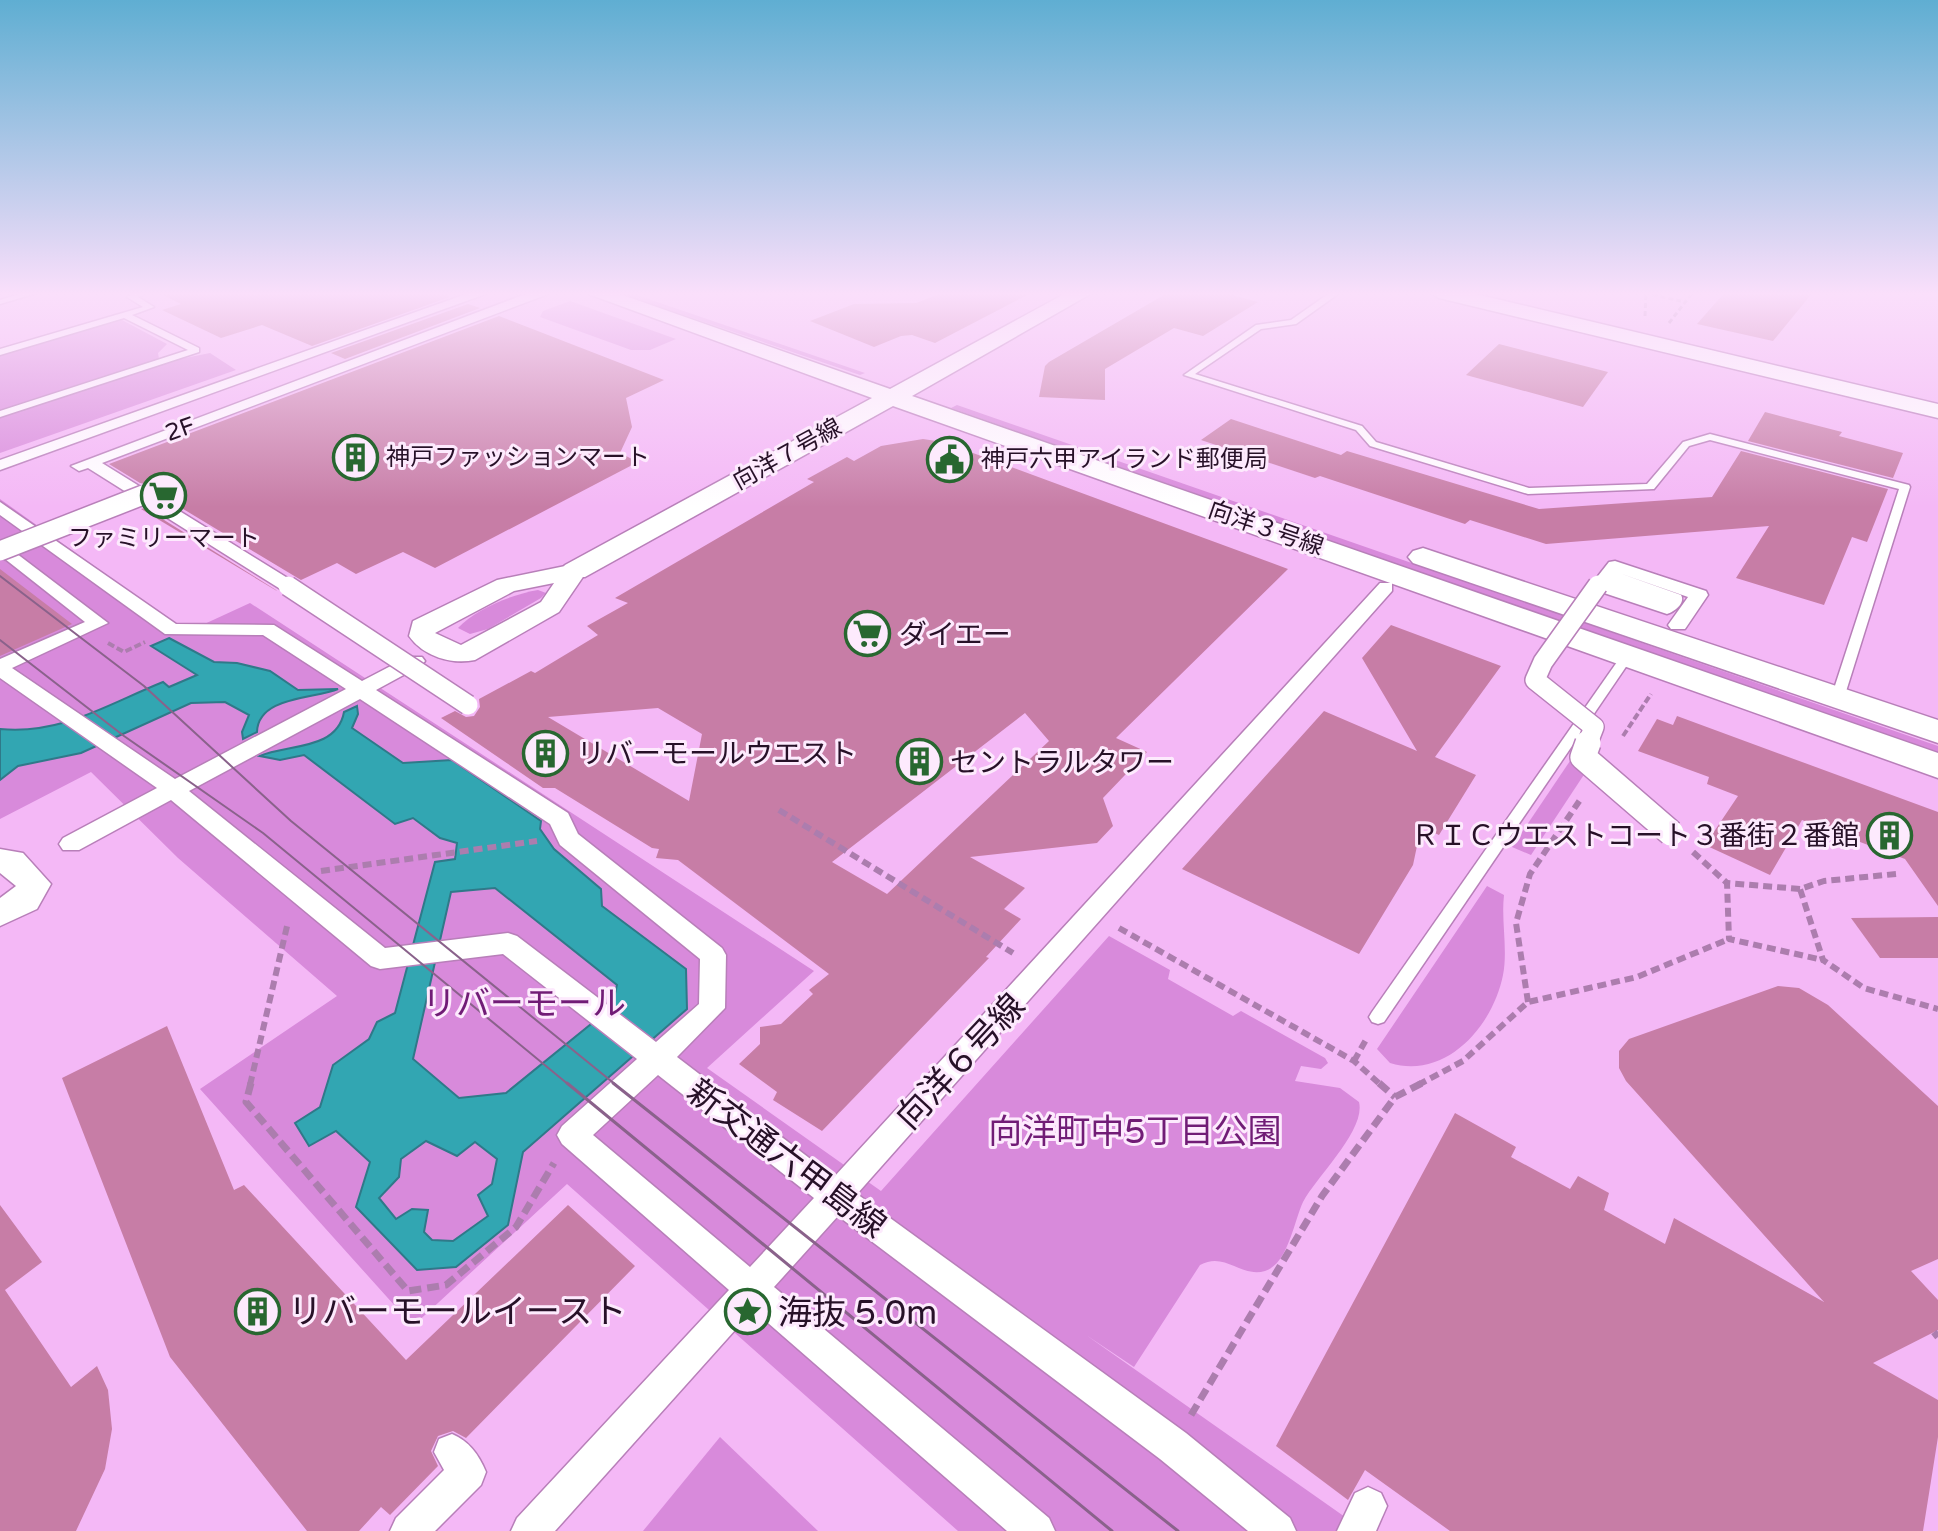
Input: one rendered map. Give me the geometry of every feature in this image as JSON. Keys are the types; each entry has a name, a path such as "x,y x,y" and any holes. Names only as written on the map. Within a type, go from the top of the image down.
{"street":[{"path":"0,465 291,363"},
{"name":"2F","path":"355,363 84,464 143,495 288,586 468,705"},
{"name":"向洋３号線","path":"818,363 1938,732"},
{"name":"向洋３号線","path":"833,363 1938,766"},
{"name":"向洋７号線","path":"575,571 550,607 465,654 446,652 422,636 422,627 506,585 575,571 955,363"},
{"path":"1739,363 1938,411"},
{"path":"0,548 143,495"},
{"path":"0,507 172,630 267,629 362,688 560,819 568,839 713,955 712,1008 653,1057 572,1135 1036,1531"},
{"path":"0,548 98,623 0,667"},
{"path":"1671,833 1583,757 1594,727 1535,680 1543,662 1598,585 1667,608 1674,599 1607,576 1615,566 1699,595 1678,625"},
{"path":"61,594 99,578"},
{"name":"向洋６号線","path":"530,1531 1094,914 1386,587"},
{"path":"71,844 415,661"},
{"path":"0,667 173,789 289,885"},
{"path":"0,861 11,861 34,884 25,900 0,913"},
{"name":"新交通六甲島線","path":"289,885 380,959 508,943 835,1196 1173,1446 1277,1531"},
{"path":"409,1531 468,1472 452,1452"}],"lane":[{"path":"0,414 155,363"},
{"path":"1205,363 1188,375 1359,428 1373,444 1528,491 1650,487 1686,444 1710,437 1905,487 1838,698"},
{"path":"1378,1017 1628,655"}],"path":[{"path":"85,629 124,652 172,630"},
{"path":"1615,748 1657,685"},
{"path":"1528,1002 1516,923 1530,874 1590,786"},
{"path":"779,810 1002,947"},
{"path":"1671,833 1727,883 1800,889 1824,881 1896,874"},
{"path":"552,839 448,852 289,885 289,919 246,1102 408,1291 446,1285 516,1227 572,1135"},
{"path":"1727,883 1729,939"},
{"path":"1800,889 1823,960"},
{"path":"1094,914 1354,1061 1395,1097"},
{"path":"1173,1446 1322,1196 1395,1097 1463,1061 1528,1002 1637,977 1729,939 1823,960 1864,988 1938,1009"}],"green space":[{"path":"0,363 146,363 0,412"},
{"path":"163,363 226,363 236,370 0,453 0,417"},
{"path":"826,363 837,363 865,373 860,375"},
{"path":"957,405 1938,746 1938,753 951,408"},
{"name":"リバーモール","path":"0,499 187,632 250,603 814,971 707,1068 881,1191 1109,936 1170,970 1168,979 1233,1016 1241,1011 1325,1058 1328,1063 1321,1069 1301,1066 1295,1081 1340,1088 1359,1102 1359,1113 1348,1139 1303,1202 1285,1251 1273,1267 1256,1272 1217,1261 1200,1265 1134,1367 1086,1335 1365,1531 958,1531 567,1184 413,1326 200,1089 337,996 178,858 91,772 0,819"},
{"path":"538,590 546,593 488,629 470,634 458,628 495,603"},
{"path":"1574,755 1589,767 1531,855 1512,847"},
{"path":"1487,886 1504,895 1505,946 1503,975 1489,1013 1478,1030 1448,1056 1430,1064 1411,1066 1390,1063 1377,1049"},
{"path":"720,1437 818,1531 643,1531"}],"shaded area":[{"path":"169,638 214,662 237,663 270,671 298,690 338,689 277,705 260,720 257,732 243,739 242,732 249,715 225,702 191,703 81,753 18,766 0,780 0,729 23,730 64,723 163,682 169,687 197,675 151,646"},
{"path":"357,706 358,714 352,728 403,763 452,760 541,821 540,829 554,849 601,889 602,906 686,969 687,1009 523,1152 508,1225 456,1267 417,1270 356,1207 370,1162 336,1131 309,1146 295,1123 320,1107 333,1065 369,1039 377,1022 395,1013 435,862 455,859 457,843 440,838 413,818 395,824 304,755 280,760 260,756 321,740 332,734 344,712","holes":["495,888 617,985 612,1007 506,1093 459,1098 413,1059 451,892","426,1141 457,1156 475,1142 497,1159 492,1184 478,1195 488,1216 453,1241 432,1240 424,1232 428,1210 412,1209 396,1219 379,1198 399,1177 401,1159"]}],"building":[{"name":"神戸ファッションマート","path":"374,363 621,363 664,380 626,398 632,427 620,453 638,462 435,568 403,552 356,574 337,563 301,580 155,492 150,485 140,483 109,464"},
{"path":"1048,363 1114,363 1105,369 1105,400 1039,397"},
{"path":"1478,363 1575,363 1608,372 1583,407 1466,375"},
{"path":"1765,412 1842,432 1839,436 1903,453 1893,478 1748,441"},
{"path":"1231,419 1341,455 1347,451 1539,509 1712,497 1741,451 1888,489 1867,542 1852,537 1824,605 1736,578 1769,526 1546,544 1470,520 1465,524 1201,440"},
{"path":"923,439 943,442 1288,569 1116,738 1147,752 1103,798 1113,826 1097,843 970,857 1025,888 1004,909 1021,919 986,957 989,958 822,1131 773,1100 777,1092 739,1064 760,1044 760,1027 781,1024 813,994 809,990 829,974 678,860 656,858 659,849 652,848 555,788 543,788 441,718 455,711 466,717 474,716 480,707 479,699 531,671 535,673 598,635 587,626 628,603 615,598 814,482 807,479 847,457 854,461 881,446","holes":["658,708 702,734 689,801 548,717","1025,713 1049,741 887,894 832,862"]},
{"path":"145,508 276,590 277,591 141,509"},
{"path":"0,569 72,624 0,656"},
{"path":"1391,625 1501,666 1435,757 1476,775 1439,835 1421,827 1413,865 1359,954 1182,869 1324,711 1417,751 1362,658"},
{"name":"ＲＩＣウエストコート３番街２番館","path":"1677,716 1938,812 1938,906 1905,859 1802,820 1770,875 1705,845 1738,796 1707,784 1709,777 1638,751 1657,719 1673,725"},
{"path":"1938,917 1938,958 1880,958 1851,918"},
{"path":"1778,986 1799,988 1828,1005 1938,1106 1938,1259 1911,1271 1938,1300 1938,1330 1873,1363 1938,1400 1938,1437 1923,1531 1450,1531 1365,1470 1348,1500 1276,1446 1455,1113 1516,1147 1511,1157 1570,1189 1578,1176 1609,1193 1604,1210 1665,1244 1674,1218 1824,1302 1626,1081 1619,1068 1619,1051 1629,1039"},
{"name":"リバーモールイースト","path":"167,1026 234,1190 244,1185 406,1360 568,1205 635,1266 466,1438 453,1431 438,1436 431,1451 438,1466 390,1515 381,1507 359,1531 307,1531 170,1357 62,1078"},
{"path":"0,1205 42,1262 5,1290 71,1387 97,1366 108,1390 112,1429 105,1469 76,1531 0,1531"}],"tram line":[{"path":"0,576 144,686 291,821 616,1085"},
{"path":"0,640 124,736 263,833 569,1085"},
{"path":"567,1083 1112,1531"},
{"path":"613,1083 1178,1531"}],"place":[{"name":"神戸ファッションマート","path":"355,457"},
{"name":"神戸六甲アイランド郵便局","path":"950,459"},
{"name":"ファミリーマート","path":"164,496"},
{"name":"ダイエー","path":"868,634"},
{"name":"リバーモールウエスト","path":"546,753"},
{"name":"セントラルタワー","path":"919,762"},
{"name":"ＲＩＣウエストコート３番街２番館","path":"1890,835"},
{"name":"リバーモールイースト","path":"257,1311"},
{"name":"海抜 5.0m","path":"747,1312"}],"park label":[{"name":"向洋町中5丁目公園","path":"1135,1131"}]}
